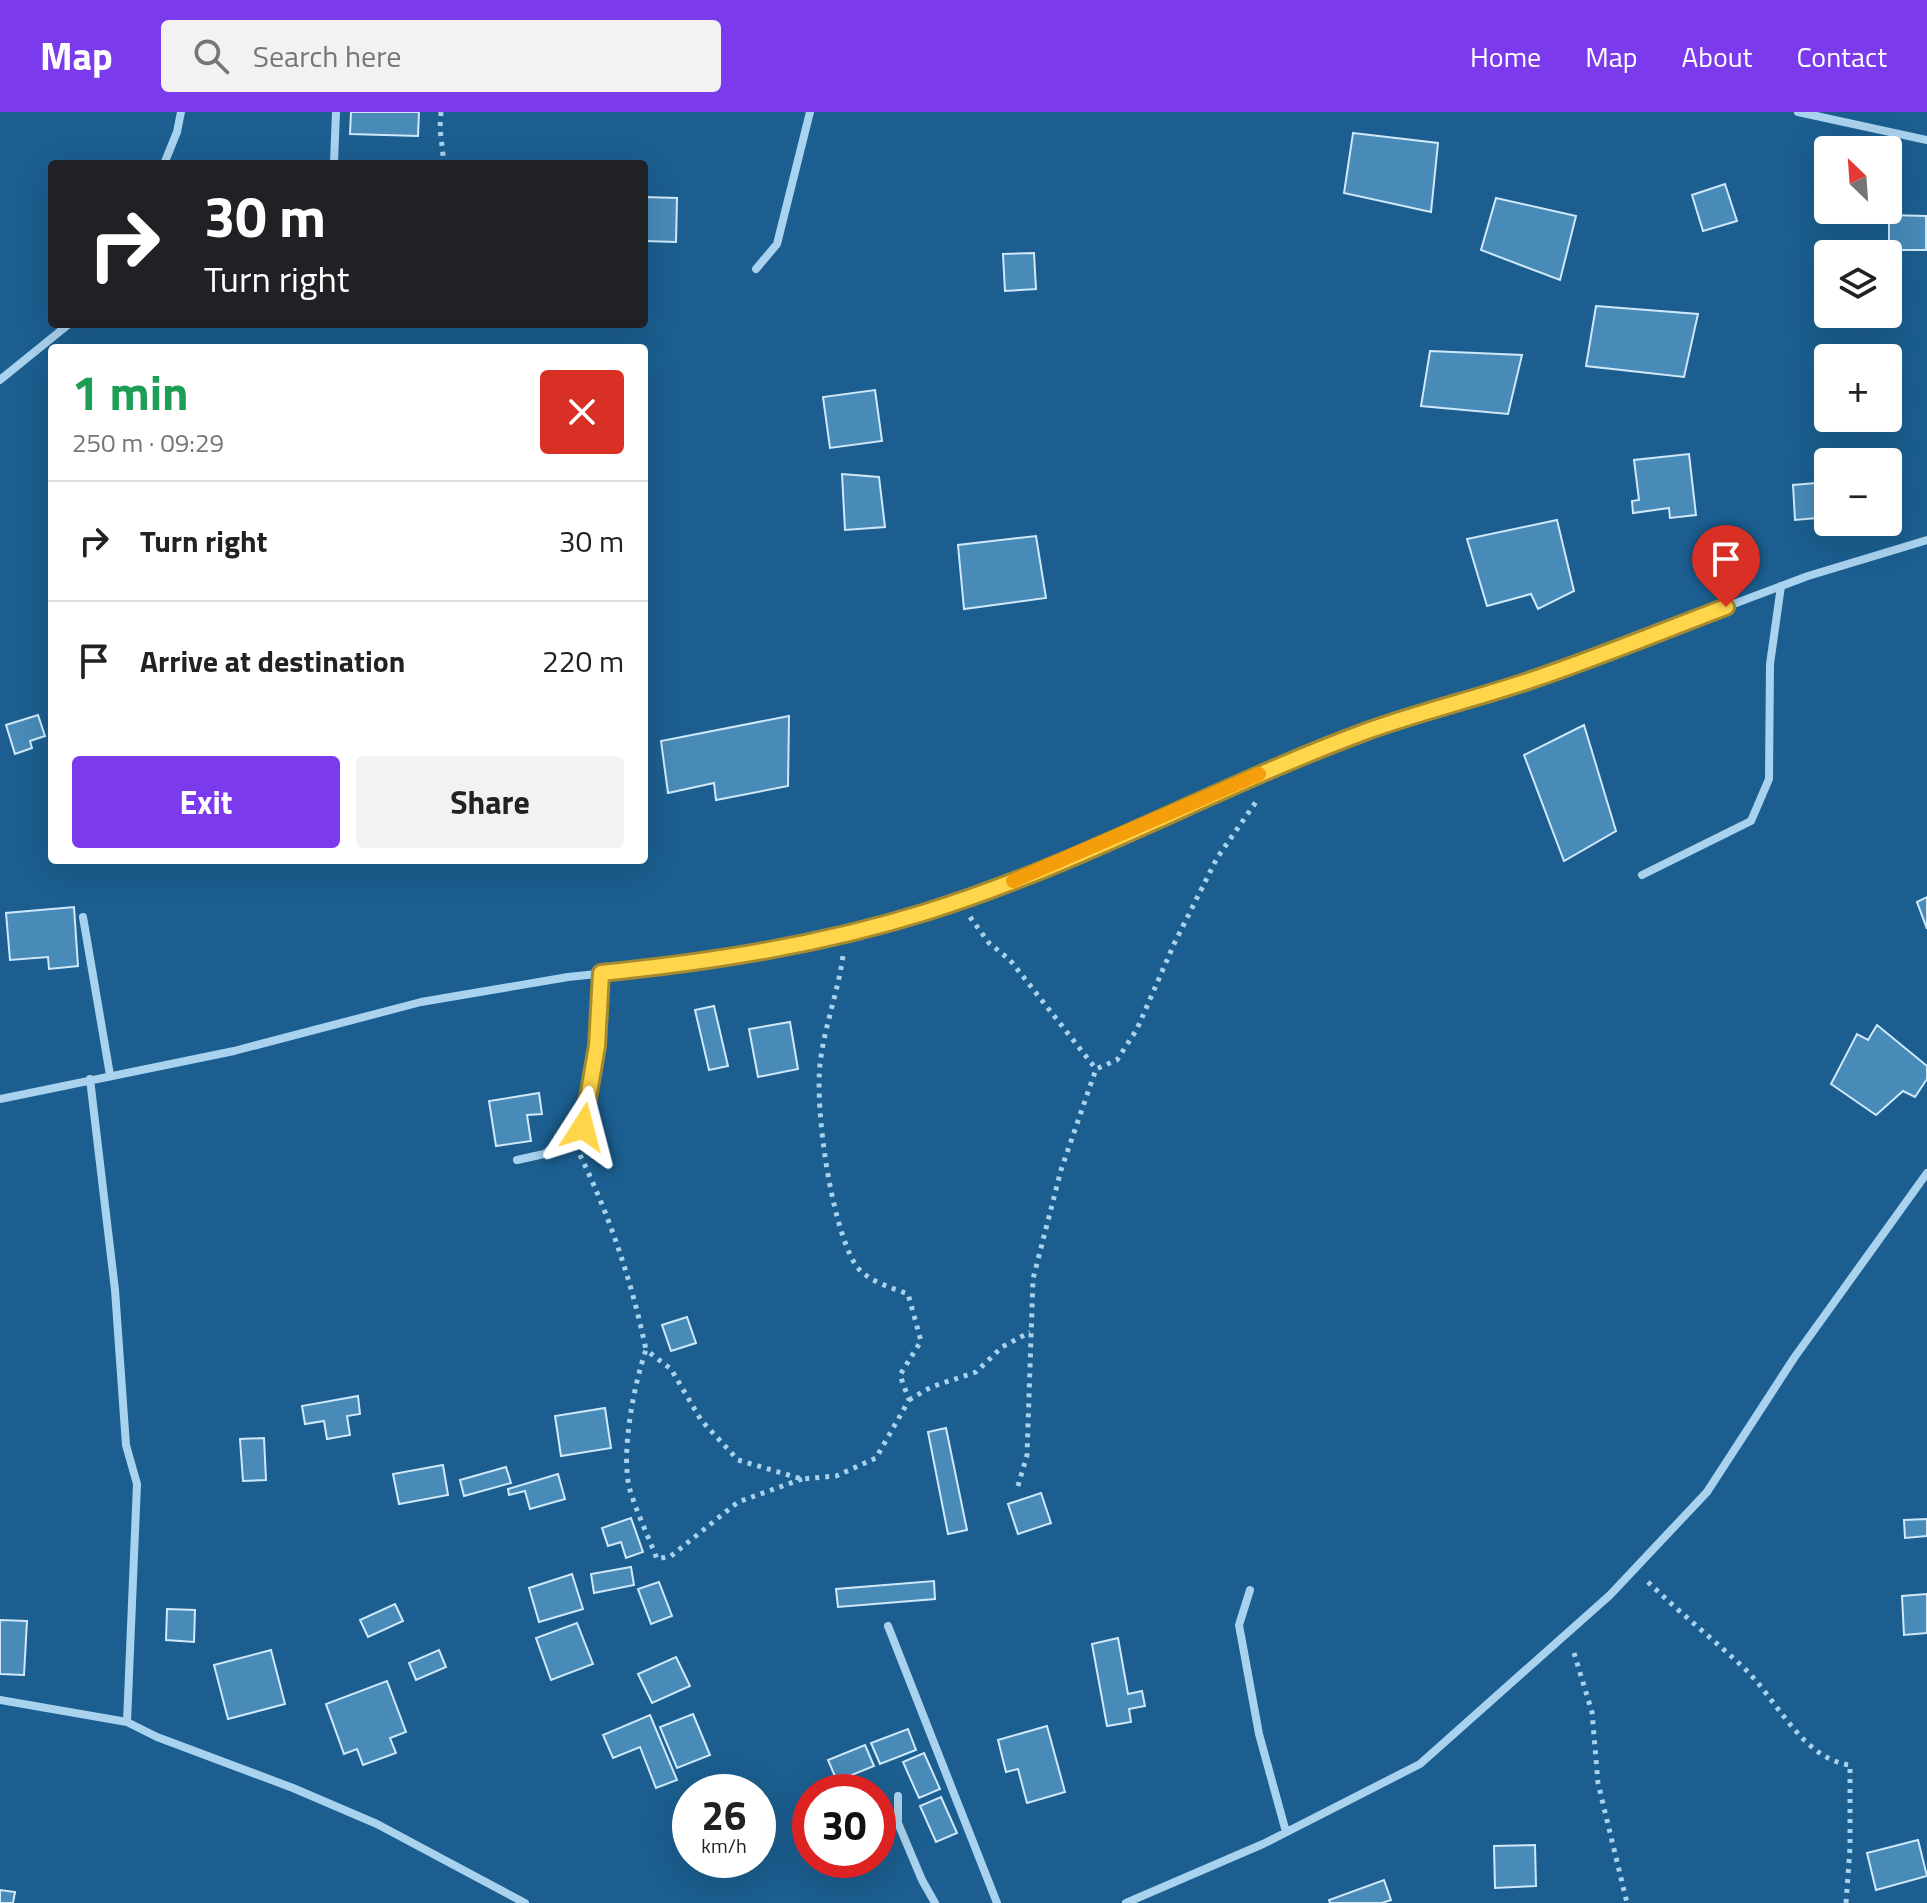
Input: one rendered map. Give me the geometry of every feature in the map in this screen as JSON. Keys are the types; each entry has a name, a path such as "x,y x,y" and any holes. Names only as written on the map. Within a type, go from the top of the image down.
{"street":[{"path":"166,160 181,112"},
{"path":"334,160 336,112"},
{"path":"756,269 777,244 810,112"},
{"path":"1798,112 1927,140 1927,131"},
{"path":"0,380 64,328"},
{"path":"0,1099 234,1051 421,1002 601,973 693,964 845,935 959,900 1036,872 1368,730 1534,679 1781,586 1927,540"},
{"path":"1642,875 1751,821 1769,779 1770,664 1781,586"},
{"path":"83,917 110,1075"},
{"path":"517,1160 544,1154 583,1127 597,1046 601,973"},
{"path":"90,1079 115,1290 126,1445 137,1484 127,1722"},
{"path":"1126,1903 1286,1832 1420,1764 1610,1595 1707,1492 1794,1358 1927,1173"},
{"path":"1250,1590 1239,1625 1259,1734 1286,1832"},
{"path":"888,1626 997,1903"},
{"path":"0,1700 127,1722 157,1737 293,1788 377,1824 525,1903"},
{"path":"898,1796 898,1823 935,1903"}],"path":[{"path":"441,112 444,160"},
{"path":"1018,1486 1027,1455 1033,1279 1061,1170 1096,1069 1117,1060 1137,1029 1174,944 1217,858 1281,766"},
{"path":"959,900 989,943 1010,960 1096,1069"},
{"path":"845,935 839,982 820,1065 822,1143 838,1219 856,1265 875,1281 908,1294 921,1341 900,1375 909,1400"},
{"path":"570,1136 605,1206 646,1350 638,1372 627,1444 628,1473 629,1487 657,1559 671,1556 738,1502 802,1479 836,1476 876,1458 909,1400 931,1387 976,1372 1002,1347 1030,1332"},
{"path":"646,1350 671,1369 701,1420 738,1460 802,1479"},
{"path":"1635,1569 1690,1622 1747,1670 1790,1726 1834,1763 1850,1765 1850,1848 1846,1903"},
{"path":"1568,1633 1592,1712 1598,1783 1627,1903"}],"building":[{"path":"351,112 419,112 418,136 350,134"},
{"path":"1353,133 1438,143 1431,212 1344,193"},
{"path":"1725,184 1737,221 1703,231 1692,195"},
{"path":"648,197 677,198 676,242 648,241"},
{"path":"1496,198 1576,216 1560,280 1481,250"},
{"path":"1902,215 1926,216 1926,250 1902,250 1902,240 1889,240 1889,224 1902,224"},
{"path":"1034,253 1036,289 1005,291 1003,254"},
{"path":"1596,306 1698,314 1684,377 1586,366"},
{"path":"1430,351 1522,355 1508,414 1421,406"},
{"path":"875,390 882,441 830,448 823,397"},
{"path":"1689,454 1696,515 1670,518 1669,508 1633,513 1632,501 1639,500 1634,460"},
{"path":"842,474 879,477 885,527 845,530"},
{"path":"1814,483 1814,518 1795,520 1793,485"},
{"path":"1557,520 1574,591 1538,609 1531,594 1487,606 1467,539"},
{"path":"1036,536 1046,598 964,609 958,545"},
{"path":"38,715 45,736 30,741 32,748 15,754 6,725"},
{"path":"789,716 788,786 716,800 714,783 668,793 661,741"},
{"path":"1584,725 1616,831 1564,861 1524,755"},
{"path":"1927,897 1927,929 1917,902"},
{"path":"74,907 78,966 49,969 48,957 10,960 6,913"},
{"path":"714,1006 728,1066 709,1070 695,1010"},
{"path":"790,1022 798,1069 758,1077 749,1029"},
{"path":"1877,1025 1927,1066 1927,1079 1915,1097 1903,1091 1876,1115 1831,1084 1857,1034 1868,1040"},
{"path":"539,1093 542,1114 527,1115 531,1141 496,1146 489,1101"},
{"path":"687,1317 696,1343 671,1351 662,1325"},
{"path":"358,1396 360,1414 347,1416 350,1435 327,1439 324,1421 305,1424 302,1406"},
{"path":"605,1408 611,1448 561,1456 555,1416"},
{"path":"946,1428 967,1530 948,1534 928,1432"},
{"path":"264,1438 266,1480 243,1481 240,1439"},
{"path":"443,1465 448,1495 399,1504 393,1474"},
{"path":"506,1467 511,1483 464,1496 460,1480"},
{"path":"558,1474 565,1499 530,1509 525,1491 509,1495 508,1489"},
{"path":"1041,1493 1051,1523 1018,1534 1008,1504"},
{"path":"631,1518 643,1552 626,1558 621,1542 608,1546 602,1528"},
{"path":"1927,1519 1927,1536 1905,1538 1904,1520"},
{"path":"631,1567 634,1585 594,1593 591,1574"},
{"path":"572,1574 583,1609 539,1622 529,1588"},
{"path":"934,1581 935,1599 838,1607 836,1589"},
{"path":"659,1582 672,1616 651,1624 638,1589"},
{"path":"1927,1594 1927,1633 1904,1635 1902,1596"},
{"path":"395,1604 403,1621 368,1637 360,1620"},
{"path":"167,1609 195,1610 194,1642 166,1640"},
{"path":"0,1620 27,1621 24,1675 0,1674"},
{"path":"577,1623 593,1664 551,1680 536,1638"},
{"path":"1118,1638 1128,1694 1142,1691 1145,1706 1129,1709 1131,1722 1107,1726 1092,1644"},
{"path":"271,1650 285,1704 228,1719 214,1665"},
{"path":"439,1650 446,1667 416,1680 409,1663"},
{"path":"676,1657 690,1686 652,1703 638,1674"},
{"path":"387,1681 406,1732 390,1738 396,1753 363,1765 357,1749 344,1754 326,1704"},
{"path":"693,1714 710,1755 677,1768 660,1727"},
{"path":"650,1715 675,1774 672,1782 656,1788 640,1747 613,1758 603,1735"},
{"path":"1047,1726 1065,1792 1027,1803 1018,1769 1006,1772 998,1740"},
{"path":"908,1729 916,1750 880,1764 871,1743"},
{"path":"865,1745 874,1766 854,1774 834,1774 828,1760"},
{"path":"924,1753 940,1789 919,1798 903,1762"},
{"path":"941,1797 957,1833 936,1842 920,1806"},
{"path":"1918,1840 1927,1876 1876,1890 1867,1853"},
{"path":"1535,1845 1536,1886 1495,1888 1494,1846"},
{"path":"1384,1880 1391,1900 1382,1903 1330,1903 1329,1900"},
{"path":"0,1890 15,1892 13,1903 0,1903"}],"slow traffic":[{"path":"1013,881 1259,774"}],"route":[{"path":"583,1127 597,1046 601,973 693,964 819,942 928,912 1036,872 1368,730 1534,679 1726,607"}]}
